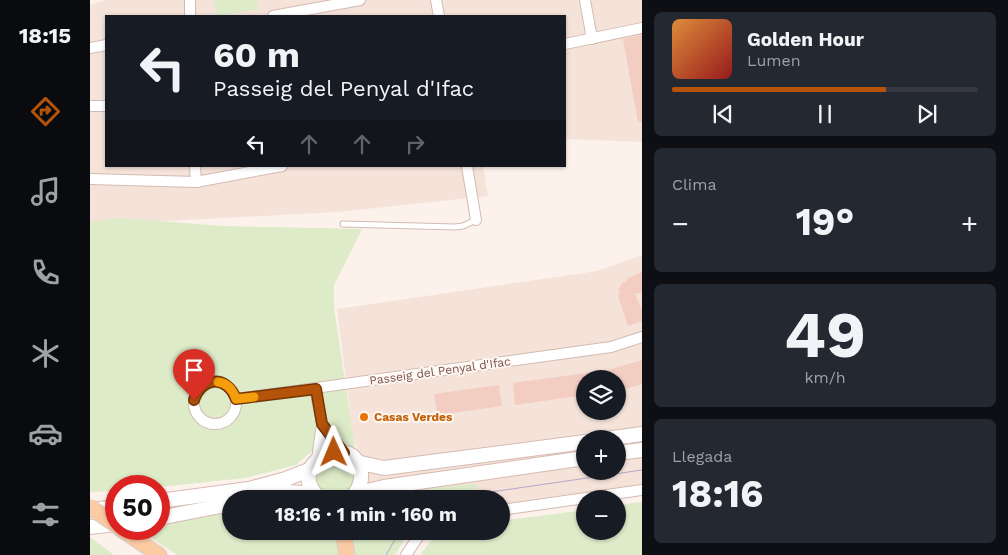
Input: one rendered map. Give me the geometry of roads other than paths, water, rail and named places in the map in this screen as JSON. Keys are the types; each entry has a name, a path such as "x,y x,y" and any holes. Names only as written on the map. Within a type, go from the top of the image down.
{"main road":[{"path":"626,436 642,434"},
{"path":"170,500 249,489 286,479 314,464 325,454 334,452 344,453 356,462 384,468 576,443"},
{"path":"626,452 642,450"},
{"path":"375,490 393,485 576,459"},
{"path":"356,462 361,481 356,490"},
{"path":"314,464 310,482 315,490"},
{"path":"170,516 222,506"},
{"path":"90,509 105,507"},
{"path":"90,509 105,518"},
{"path":"90,527 105,525"},
{"path":"137,540 155,552"},
{"path":"345,540 347,555"}],"street":[{"path":"190,0 190,15"},
{"path":"279,15 360,0"},
{"path":"436,0 439,15"},
{"path":"584,0 592,39"},
{"path":"566,44 642,28"},
{"path":"90,48 105,45"},
{"path":"90,106 105,106"},
{"path":"195,167 196,182"},
{"path":"90,179 196,182 277,167"},
{"path":"467,167 476,220"},
{"name":"Passeig del Penyal d'Ifac","path":"236,399 611,347 642,337"},
{"path":"215,381 229,386 234,392 236,399 234,414 222,423 214,424 201,420 196,414 194,407 196,393 207,383 215,381"},
{"path":"314,464 322,424 316,389"},
{"path":"322,424 344,453"},
{"path":"510,509 642,490"},
{"path":"406,555 415,540"}],"lane":[{"path":"343,224 462,226 476,220"}],"tram line":[{"path":"505,490 642,470"},
{"path":"386,555 395,540"}],"place":[{"name":"Casas Verdes","path":"364,417"}]}
